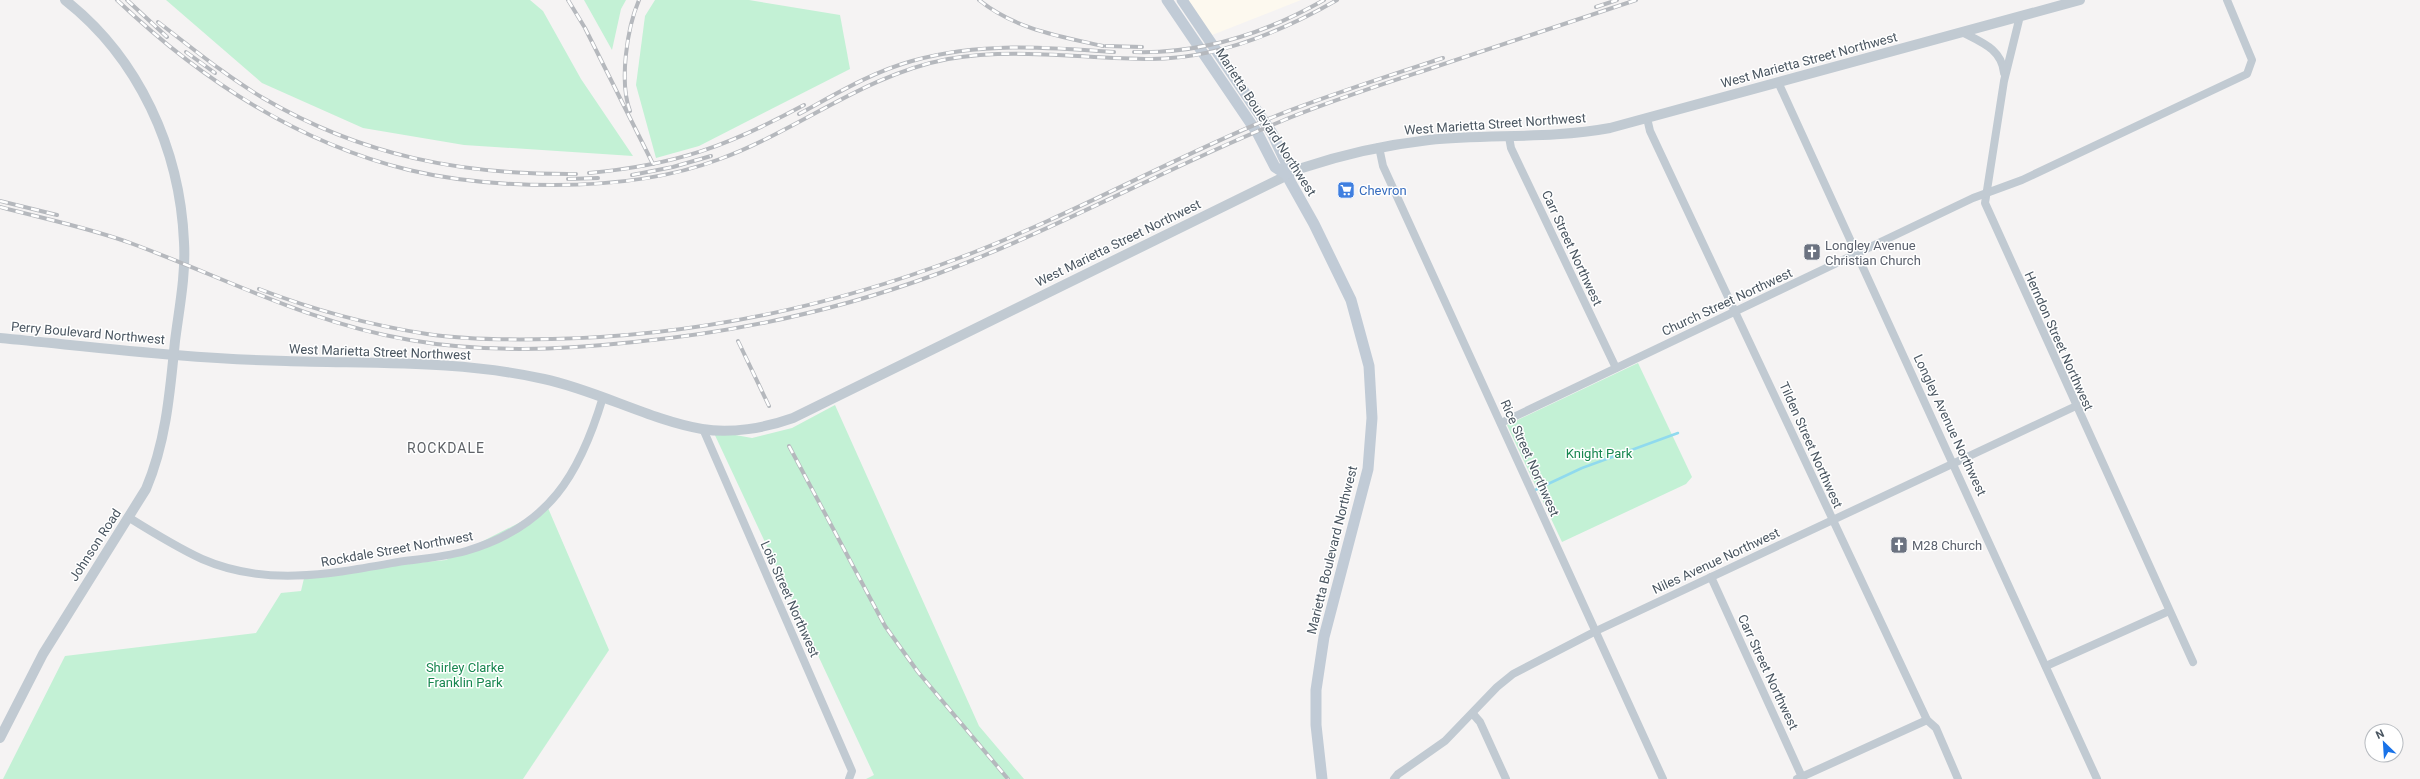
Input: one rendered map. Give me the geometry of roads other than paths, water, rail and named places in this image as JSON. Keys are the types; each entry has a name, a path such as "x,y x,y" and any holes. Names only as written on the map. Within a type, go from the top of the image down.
{"main road":[{"name":"Marietta Boulevard Northwest","path":"1167,0 1258,134 1275,167 1286,174 1340,273 1351,300 1369,366 1372,410 1368,469 1324,637 1316,690 1316,725 1322,779"},
{"path":"1182,0 1272,133 1286,162 1286,174"}],"street":[{"name":"Johnson Road","path":"0,738 43,654 146,489 157,463 164,436 180,308 184,244 181,204 170,155 154,114 138,84 120,57 98,31 65,0"},
{"name":"West Marietta Street Northwest","path":"174,354 284,361 384,362 471,368 544,379 703,429 755,428 793,418 1286,174 1346,154 1379,147 1431,140 1582,133 1646,118 2080,0"},
{"name":"Church Street Northwest","path":"1501,423 1973,198 1985,195 2022,180 2247,74 2252,60 2227,0"},
{"name":"Herndon Street Northwest","path":"2020,16 2004,81 1985,195 1985,203 2193,662"},
{"path":"1962,32 1989,46 1997,54 2003,64 2004,81"},
{"name":"Longley Avenue Northwest","path":"1778,82 1858,253 2097,779"},
{"name":"Tilden Street Northwest","path":"1646,118 1650,131 1737,311 1832,520 1927,720 1936,728 1958,779"},
{"name":"Carr Street Northwest","path":"1509,137 1511,148 1616,368"},
{"name":"Rice Street Northwest","path":"1379,147 1383,166 1663,779"},
{"name":"Perry Boulevard Northwest","path":"0,338 174,354"},
{"name":"Rockdale Street Northwest","path":"128,517 173,545 203,559 234,570 271,576 324,575 465,551 492,542 514,530 537,514 555,497 572,475 584,453 603,397"},
{"name":"Niles Avenue Northwest","path":"1394,779 1398,774 1446,741 1497,687 1513,674 1596,631 2076,406"},
{"name":"Lois Street Northwest","path":"703,429 852,771 849,779"},
{"name":"Carr Street Northwest","path":"1711,577 1800,778"},
{"path":"2046,666 2169,611"},
{"path":"1473,714 1480,722 1506,779"},
{"path":"1800,778 1814,775 1927,720"}],"waterway":[{"path":"1533,491 1582,468 1678,433"}],"railway":[{"path":"117,0 149,29 216,81 289,125 328,143 368,158 426,174 480,182 553,185 596,184 638,180 680,172 700,166 749,147 888,77 917,67 948,59 999,54 1050,54 1126,59 1176,58 1224,49 1248,42 1294,23 1337,0"},
{"path":"127,0 167,37"},
{"path":"568,0 585,28 653,164"},
{"path":"630,111 625,85 626,55 631,25 639,0"},
{"path":"979,0 993,10 1022,25 1053,35 1103,46"},
{"path":"1134,52 1159,52 1184,49 1232,39 1279,22 1324,0"},
{"path":"1596,7 1617,0"},
{"path":"0,207 84,228 117,238 304,312 374,333 438,344 466,347 522,349 606,345 673,338 750,326 788,318 900,287 937,274 1023,239 1234,141 1295,116 1368,89 1636,0"},
{"path":"158,22 209,62 263,98 300,118 375,148 453,166 493,171 576,174"},
{"path":"1106,46 1142,47"},
{"path":"799,114 868,77 912,61 937,55 987,48 1038,48 1114,52"},
{"path":"186,52 215,73"},
{"path":"259,289 300,304 363,321 427,334 474,338 537,339 604,337 708,325 759,316 861,291 959,258 1040,225 1198,150 1278,115 1339,92 1443,58"},
{"path":"589,173 649,165 701,151 751,132 804,105"},
{"path":"632,175 673,167 711,156"},
{"path":"568,179 598,178"},
{"path":"0,201 57,215"},
{"path":"738,341 769,406"},
{"path":"789,446 885,626 918,672 1008,779"}],"place":[{"name":"Chevron","path":"1346,190"},
{"name":"Longley Avenue Christian Church","path":"1812,252"},
{"name":"M28 Church","path":"1899,545"}],"district":[{"name":"ROCKDALE","path":"446,448"}],"park label":[{"name":"Knight Park","path":"1599,453"},
{"name":"Shirley Clarke Franklin Park","path":"465,674"}]}
